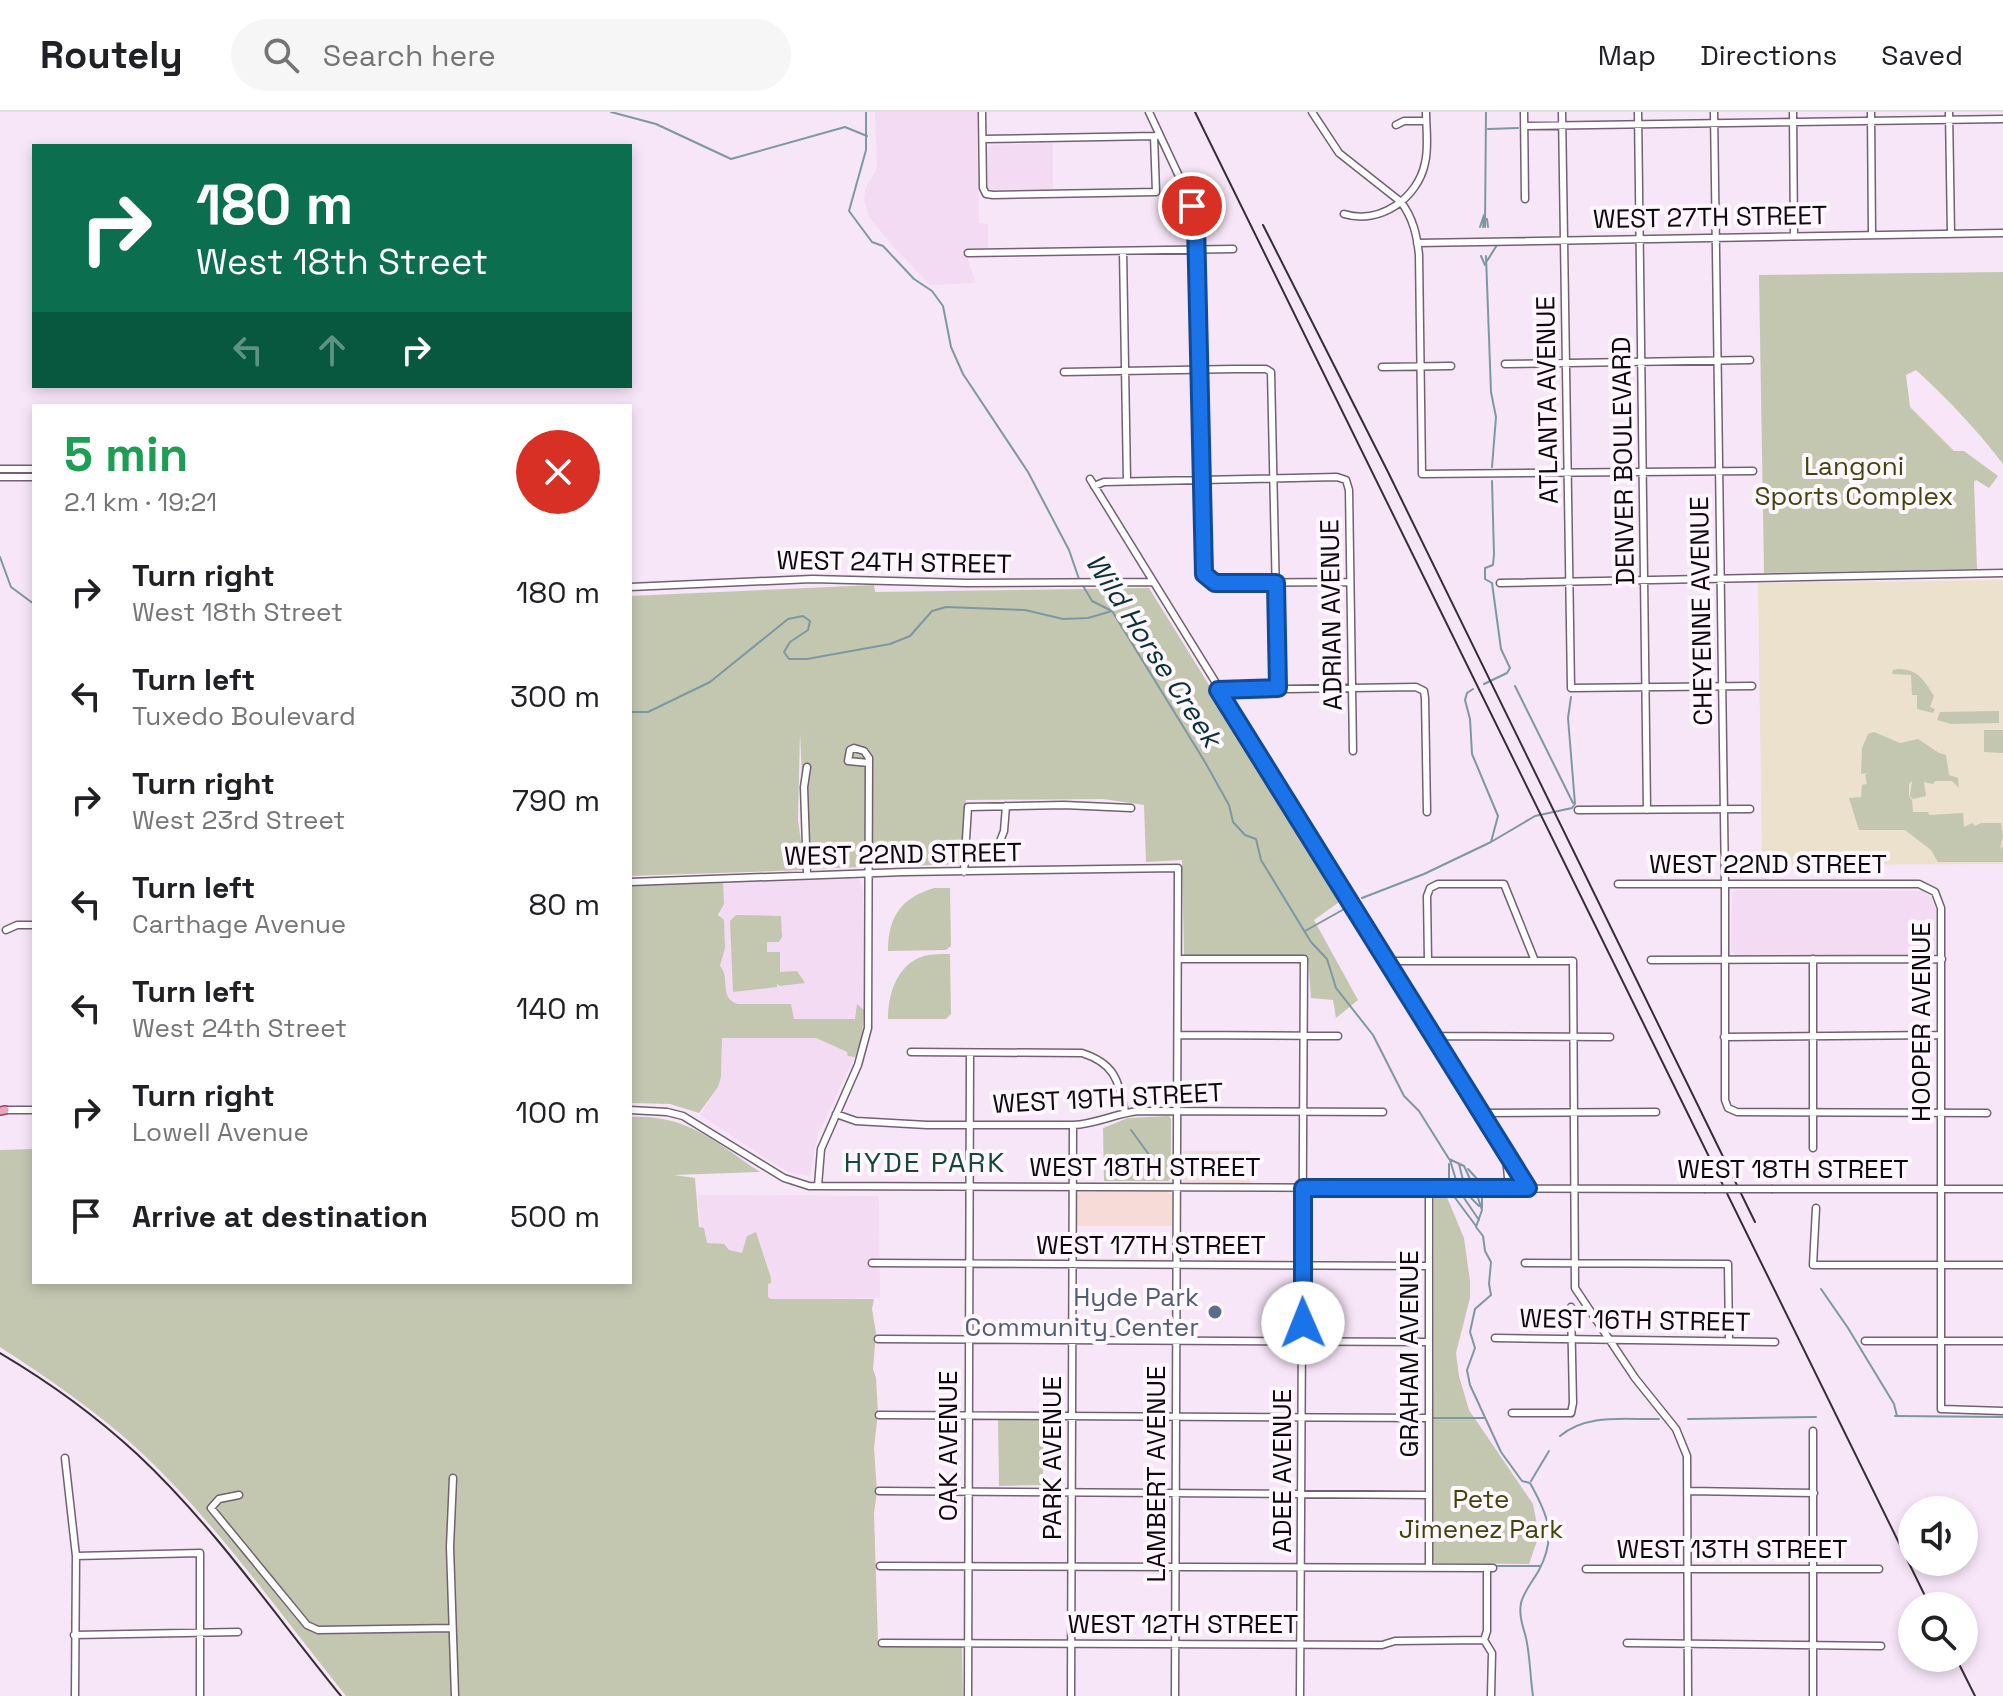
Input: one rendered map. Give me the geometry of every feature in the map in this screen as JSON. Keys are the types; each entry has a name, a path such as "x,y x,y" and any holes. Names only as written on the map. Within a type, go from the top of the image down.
{"street":[{"path":"982,112 983,188 986,194 1156,192 1156,136"},
{"path":"1149,112 1156,136 1195,215 1204,574 1215,583 1350,582"},
{"path":"1312,112 1339,153 1408,211 1417,243 1422,474 1753,471"},
{"path":"1344,214 1360,217 1379,213 1401,202 1415,188 1426,155 1426,112"},
{"path":"1524,112 1525,199"},
{"name":"ATLANTA AVENUE","path":"1562,112 1571,688 1648,688"},
{"name":"DENVER BOULEVARD","path":"1638,112 1648,688 1647,810"},
{"name":"CHEYENNE AVENUE","path":"1714,112 1725,1100 1728,1108 1737,1112 1813,1113"},
{"path":"1793,112 1794,236"},
{"path":"1871,112 1872,235"},
{"path":"1524,126 1949,116 2003,119"},
{"path":"1949,116 1951,234"},
{"path":"1396,125 1404,121 1426,121"},
{"path":"983,139 1156,136"},
{"name":"WEST 27TH STREET","path":"1417,243 2003,233"},
{"path":"968,253 1233,249"},
{"path":"1123,251 1127,481"},
{"path":"1505,364 1750,360"},
{"path":"1382,367 1451,366"},
{"path":"1064,372 1266,369 1271,372 1278,688"},
{"path":"0,469 32,469"},
{"path":"0,477 32,477"},
{"path":"1274,477 1092,482 1528,1188"},
{"name":"ADRIAN AVENUE","path":"1274,477 1337,477 1346,480 1349,490 1353,751"},
{"path":"1500,583 2003,573"},
{"name":"WEST 24TH STREET","path":"632,587 812,579 1152,582"},
{"path":"1648,688 1752,686"},
{"path":"1218,690 1416,687 1424,691 1427,812"},
{"path":"818,1186 821,1149 858,1065 868,1028 869,763 864,751 857,748 847,754 848,761 869,763"},
{"path":"807,767 804,787 807,875"},
{"path":"964,872 968,807 1117,805 1131,808"},
{"path":"966,847 993,847 999,844 1004,831 1006,806"},
{"path":"1578,810 1750,809"},
{"name":"WEST 22ND STREET","path":"632,882 868,873 1178,868"},
{"name":"LAMBERT AVENUE","path":"1175,1696 1178,868"},
{"path":"1428,961 1427,896 1430,888 1438,884 1504,884 1535,961"},
{"name":"WEST 22ND STREET","path":"1618,884 1919,884"},
{"name":"HOOPER AVENUE","path":"1919,884 1935,892 1941,908 1941,1410 2003,1411"},
{"path":"6,930 17,925 32,925"},
{"name":"ADEE AVENUE","path":"1178,959 1304,959 1300,1696"},
{"path":"1813,959 1813,1148"},
{"path":"1651,960 1942,959"},
{"path":"1387,961 1573,961 1575,1288 1635,1378 1676,1429 1687,1456 1688,1696"},
{"path":"1178,1035 1338,1036"},
{"path":"1724,1037 1941,1035"},
{"path":"1434,1036 1610,1037"},
{"path":"911,1052 1082,1053 1096,1057 1107,1065 1118,1080 1125,1112"},
{"name":"OAK AVENUE","path":"968,1696 970,1053"},
{"path":"2,1110 32,1110"},
{"name":"WEST 18TH STREET","path":"632,1111 670,1112 683,1116 784,1178 818,1186 2003,1189"},
{"name":"WEST 19TH STREET","path":"836,1114 856,1121 1073,1125 1096,1123 1125,1112 1383,1112"},
{"path":"1481,1113 1656,1112"},
{"path":"1813,1113 1987,1113"},
{"name":"PARK AVENUE","path":"1071,1696 1073,1125"},
{"path":"1503,1150 1509,1168 1509,1188"},
{"name":"GRAHAM AVENUE","path":"1429,1188 1429,1568"},
{"path":"1816,1208 1813,1265 2003,1265"},
{"name":"WEST 17TH STREET","path":"872,1263 1429,1266"},
{"path":"1525,1263 1728,1264 1729,1341"},
{"path":"1512,1413 1571,1413 1571,1307"},
{"name":"WEST 16TH STREET","path":"1495,1338 1775,1342"},
{"path":"878,1339 1429,1342"},
{"path":"1865,1341 2003,1341"},
{"path":"879,1415 1429,1418"},
{"path":"1813,1431 1813,1696"},
{"path":"65,1458 76,1556 75,1696"},
{"path":"453,1478 450,1547 455,1696"},
{"path":"879,1491 1428,1495"},
{"path":"1688,1491 1814,1493"},
{"path":"239,1495 219,1499 211,1508 302,1622 318,1630 452,1628"},
{"path":"76,1556 200,1553 200,1696"},
{"path":"880,1566 1490,1568 1484,1640 1492,1653 1491,1696"},
{"name":"WEST 13TH STREET","path":"1586,1569 1879,1569"},
{"path":"74,1635 238,1632"},
{"name":"WEST 12TH STREET","path":"882,1643 1382,1645 1395,1641 1484,1640"},
{"path":"1627,1643 1881,1646"}],"shaded area":[{"path":"875,112 977,112 979,223 988,224 988,248 964,248 976,283 930,285 869,217 864,201 865,189 877,169"},
{"path":"1053,143 1053,189 988,188 988,148 991,145"},
{"path":"2003,580 2003,864 1762,865 1758,583"},
{"path":"855,877 863,891 864,1037 856,1053 815,1035 721,1035 720,882"},
{"path":"1736,890 1923,891 1936,909 1936,952 1932,956 1737,956 1731,951 1732,893"},
{"path":"722,1038 816,1038 855,1056 818,1134 810,1176 781,1168 700,1115 721,1077"},
{"path":"1183,1151 1250,1151 1250,1183 1183,1182"},
{"path":"1168,1192 1172,1195 1172,1226 1077,1226 1077,1194"},
{"path":"698,1195 879,1196 880,1298 765,1300 702,1250"}],"green space":[{"name":"Langoni Sports Complex","path":"2003,272 2003,464 1962,415 1916,370 1906,375 1910,407 1954,451 1964,451 1998,476 1989,488 1976,480 1974,482 1977,569 1764,573 1759,275"},
{"path":"874,585 875,592 1149,588 1342,900 1314,920 1358,1000 1336,1018 1333,1000 1311,998 1308,956 1184,955 1182,860 1146,862 1144,805 1103,799 966,800 962,864 806,869 800,733 798,820 805,870 632,876 632,596"},
{"path":"1893,670 1916,673 1923,680 1934,696 1930,707 1935,709 1933,713 1917,709 1917,695 1912,695 1911,675 1892,674"},
{"path":"1999,711 1999,723 1951,724 1937,720 1940,712"},
{"path":"1984,730 2003,730 2003,753 1984,752"},
{"path":"1874,732 1900,743 1918,739 1946,755 1949,775 1958,778 1959,788 1952,781 1924,782 1926,796 1913,799 1910,796 1912,781 1909,796 1913,812 1928,812 1929,815 1963,813 1964,827 1972,823 1975,826 2001,823 2003,862 1938,862 1931,850 1905,830 1859,830 1849,798 1861,797 1862,785 1867,784 1865,775 1868,773 1861,774 1862,748 1868,734"},
{"path":"723,881 724,904 718,915 724,920 725,948 720,966 728,997 738,1004 791,1004 794,1019 855,1019 857,1004 864,1010 862,1037 855,1057 816,1038 722,1038 718,1087 699,1113 670,1104 632,1103 632,884"},
{"path":"934,888 950,888 951,946 946,950 888,951 891,928 899,910 913,897"},
{"path":"736,915 781,916 782,937 779,942 767,942 767,952 780,952 780,972 797,971 805,983 777,984 777,987 733,992 730,921"},
{"path":"950,954 951,1014 946,1019 888,1019 892,990 907,966 924,956"},
{"path":"1169,1116 1171,1178 1168,1181 1104,1181 1103,1128 1128,1118"},
{"path":"632,1117 668,1120 700,1132 760,1172 674,1175 695,1178 699,1227 704,1228 707,1243 724,1244 729,1250 742,1253 747,1236 756,1232 771,1278 768,1297 771,1299 874,1299 872,1309 876,1333 873,1369 878,1413 874,1448 877,1492 874,1513 878,1642 882,1646 962,1647 963,1696 346,1696 223,1540 170,1481 108,1424 0,1347 0,1150 32,1149 32,1284 632,1284"},
{"name":"Pete Jimenez Park","path":"1446,1195 1464,1238 1470,1281 1470,1298 1456,1353 1459,1376 1469,1410 1533,1504 1539,1535 1529,1564 1435,1563 1433,1560 1434,1198"},
{"path":"998,1420 1043,1420 1043,1485 999,1486"}],"waterway":[{"path":"611,112 656,124 731,159 845,127 867,136"},
{"name":"Wild Horse Creek","path":"866,112 866,150 849,211 872,242 883,246 914,279 932,291 943,306 951,347 963,374 1028,472 1069,550 1079,579"},
{"path":"1485,227 1486,112"},
{"path":"1488,129 1518,128"},
{"path":"1480,227 1484,215"},
{"path":"1483,227 1484,219"},
{"path":"1487,219 1488,227"},
{"path":"1487,261 1497,245"},
{"path":"1481,256 1485,265"},
{"path":"1486,256 1491,392 1496,417 1492,467"},
{"path":"1484,684 1507,673 1510,668 1501,649 1492,583 1485,579 1485,568 1493,565 1494,554 1492,481"},
{"path":"0,557 11,587 32,603"},
{"name":"Wild Horse Creek","path":"1082,584 1092,601 1112,611 1205,762 1229,805 1233,822 1245,835 1256,839 1261,860 1311,942 1327,959 1336,988 1373,1035 1404,1096 1419,1111 1449,1159 1464,1166 1470,1179"},
{"path":"632,712 648,712 710,682 788,619 803,616 810,621 808,630 790,642 784,652 789,659 807,659 890,644 910,636 932,611 946,607 1025,610 1063,619 1088,618 1112,611"},
{"path":"1515,686 1573,803"},
{"path":"1473,689 1467,693 1465,700 1470,719 1472,754 1498,816 1491,842"},
{"path":"1362,898 1424,874 1491,842 1535,816 1572,808 1575,804 1568,718 1571,697"},
{"path":"1305,931 1346,908"},
{"path":"1131,1130 1158,1167"},
{"name":"Wild Horse Creek","path":"1450,1160 1456,1180"},
{"name":"Wild Horse Creek","path":"1449,1164 1449,1179"},
{"name":"Wild Horse Creek","path":"1459,1164 1463,1180"},
{"name":"Wild Horse Creek","path":"1468,1169 1478,1180"},
{"name":"Wild Horse Creek","path":"1453,1195 1476,1226"},
{"name":"Wild Horse Creek","path":"1462,1195 1479,1220"},
{"name":"Wild Horse Creek","path":"1477,1195 1482,1210 1476,1227 1483,1236 1485,1251 1491,1262 1491,1295 1475,1309 1470,1332 1475,1348 1467,1370 1470,1385 1501,1452 1522,1481 1530,1483 1542,1505 1548,1526 1545,1558 1520,1607 1533,1696"},
{"name":"Wild Horse Creek","path":"1469,1196 1479,1206"},
{"name":"Wild Horse Creek","path":"1482,1196 1482,1208"},
{"path":"1821,1289 1894,1404 1897,1416"},
{"path":"1895,1416 2003,1417"},
{"path":"1688,1419 1816,1417"},
{"path":"1430,1418 1484,1418"},
{"path":"1560,1436 1594,1421 1659,1419"},
{"path":"1531,1481 1549,1451"},
{"path":"1494,1566 1540,1566"}],"railway":[{"path":"1195,112 1923,1592"},
{"path":"1263,225 1388,472 1755,1222"},
{"path":"0,1353 88,1413 165,1482 218,1541 341,1696"},
{"path":"1963,1672 1975,1696"}],"place":[{"name":"Hyde Park Community Center","path":"1215,1312"}],"district":[{"name":"HYDE PARK","path":"925,1162"}],"route":[{"path":"1192,206 1196,223 1204,574 1215,583 1276,583 1278,688 1218,690 1528,1188 1303,1188 1303,1323"}]}
